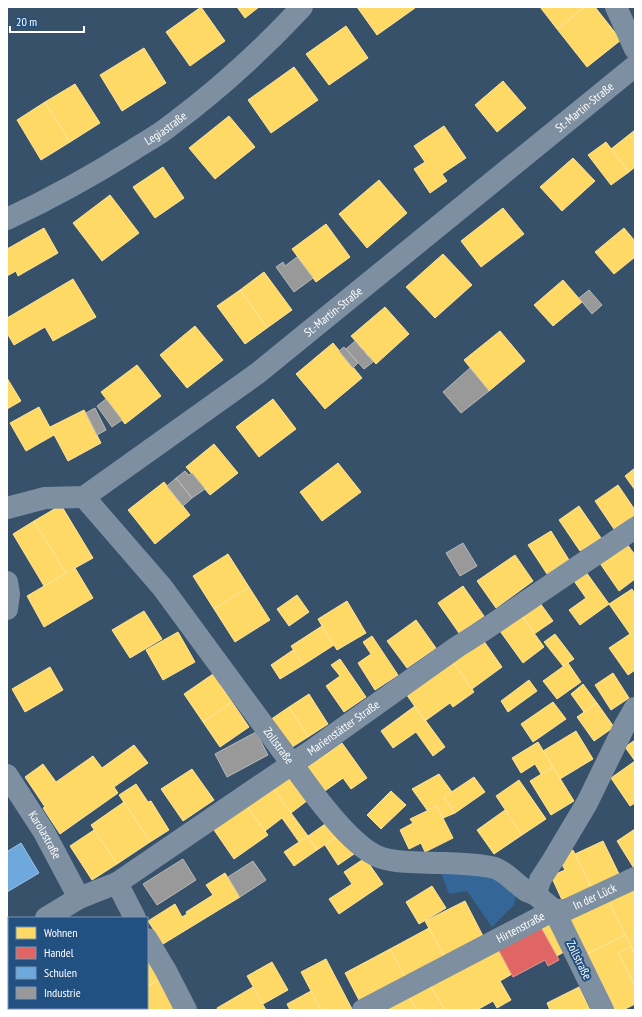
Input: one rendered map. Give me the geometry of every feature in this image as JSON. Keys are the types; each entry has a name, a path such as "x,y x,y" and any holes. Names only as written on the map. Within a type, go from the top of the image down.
{"street":[{"name":"Legiastraße","path":"7,219 41,203 105,168 170,126 227,80 280,31 302,7"},
{"path":"616,7 635,49"},
{"name":"St.-Martin-Straße","path":"84,497 258,373 635,66"},
{"path":"7,508 45,498 84,497"},
{"name":"Zollstraße","path":"84,497 162,587 317,798 336,821 358,843 382,858 484,866 497,869 525,890 536,895"},
{"name":"Marienstätter Straße","path":"48,917 79,898 117,883 292,764 457,647 635,528"},
{"path":"7,582 9,594 7,609"},
{"name":"Hirtenstraße","path":"368,1009 554,910 536,895 540,880 587,803 624,727 635,708"},
{"name":"Karolastraße","path":"7,775 44,832 79,898"},
{"name":"In der Lück","path":"554,910 566,910 635,878"},
{"path":"117,883 134,917"},
{"name":"Zollstraße","path":"554,910 603,1010"},
{"path":"148,941 166,971 186,1010"}],"shaded area":[{"path":"440,870 485,871 516,895 514,905 492,927 467,891 449,894"}],"building: Wohnen":[{"path":"201,7 225,41 190,66 166,32"},
{"path":"237,7 259,7 245,18"},
{"path":"357,7 415,7 415,8 377,35"},
{"path":"540,7 585,7 557,29"},
{"path":"585,7 595,7 621,40 587,67 557,29"},
{"path":"346,26 368,58 329,85 306,54"},
{"path":"144,48 166,83 122,111 100,75"},
{"path":"294,67 318,100 271,133 248,100"},
{"path":"503,81 526,108 497,132 475,105"},
{"path":"75,84 100,123 70,142 45,102"},
{"path":"45,102 70,142 41,160 17,120"},
{"path":"229,116 255,147 215,179 189,148"},
{"path":"444,126 466,158 442,174 447,181 430,193 414,169 425,162 414,146"},
{"path":"635,130 635,167 629,172 611,149"},
{"path":"606,142 629,172 611,185 588,155"},
{"path":"573,158 595,181 562,211 540,187"},
{"path":"163,167 184,198 155,218 133,187"},
{"path":"379,180 407,213 367,248 339,214"},
{"path":"110,195 139,233 102,261 73,223"},
{"path":"503,208 524,234 481,267 461,241"},
{"path":"326,224 350,257 316,282 292,249"},
{"path":"44,228 58,253 18,276 16,271 7,276 7,249"},
{"path":"624,228 635,241 635,257 614,274 595,252"},
{"path":"443,254 472,285 435,318 406,287"},
{"path":"264,272 292,310 267,328 240,290"},
{"path":"73,279 96,317 53,341 45,327 14,345 7,333 7,318"},
{"path":"563,280 582,302 553,326 534,305"},
{"path":"240,290 267,328 245,344 217,306"},
{"path":"385,307 409,334 376,364 351,336"},
{"path":"195,326 223,360 187,388 160,355"},
{"path":"500,331 525,361 489,391 464,360"},
{"path":"333,343 362,378 325,409 296,374"},
{"path":"137,365 161,396 125,424 101,392"},
{"path":"7,378 21,401 7,409"},
{"path":"273,399 296,429 259,457 236,427"},
{"path":"39,407 54,435 26,451 10,423"},
{"path":"84,410 101,443 68,461 50,427"},
{"path":"214,444 238,473 210,495 186,467"},
{"path":"338,463 361,492 322,521 300,492"},
{"path":"635,468 635,490 625,476"},
{"path":"164,482 190,515 155,544 128,510"},
{"path":"618,485 635,510 635,515 614,529 595,501"},
{"path":"61,505 93,558 66,573 34,521"},
{"path":"579,506 601,538 580,551 559,520"},
{"path":"34,521 66,573 44,586 13,534"},
{"path":"551,531 569,560 547,574 528,545"},
{"path":"624,540 635,555 635,579 619,591 597,559"},
{"path":"228,554 249,587 214,609 193,576"},
{"path":"515,555 533,581 496,608 477,581"},
{"path":"75,568 93,598 44,627 27,596"},
{"path":"586,572 609,604 580,625 569,610 586,598 574,581"},
{"path":"463,586 484,616 459,633 438,603"},
{"path":"249,587 270,620 235,642 214,609"},
{"path":"632,589 635,594 635,670 628,675 609,648 630,634 609,604"},
{"path":"297,595 309,612 289,626 277,609"},
{"path":"347,601 366,633 337,650 318,619"},
{"path":"540,603 553,621 534,634 522,616"},
{"path":"144,611 162,639 130,658 112,630"},
{"path":"522,616 544,647 523,663 500,631"},
{"path":"416,620 436,648 407,668 387,641"},
{"path":"322,626 334,645 303,665 291,646"},
{"path":"178,632 195,662 163,680 146,650"},
{"path":"555,634 574,659 563,666 544,642"},
{"path":"372,636 398,675 375,690 358,663 371,654 363,642"},
{"path":"481,637 502,667 472,689 451,659"},
{"path":"293,650 303,665 280,679 271,665"},
{"path":"340,659 366,697 344,712 326,686 340,676 331,665"},
{"path":"451,659 474,692 453,707 450,703 425,721 404,691"},
{"path":"568,663 581,682 557,699 543,681"},
{"path":"50,667 63,690 25,712 12,689"},
{"path":"613,673 629,698 611,710 595,685"},
{"path":"213,674 232,702 203,722 184,694"},
{"path":"529,680 537,691 508,712 501,701"},
{"path":"583,684 597,703 584,712 571,694"},
{"path":"309,694 328,724 308,737 289,707"},
{"path":"232,702 249,727 220,747 203,722"},
{"path":"553,702 566,719 533,742 521,724"},
{"path":"597,703 614,727 594,741 577,717"},
{"path":"415,706 445,747 433,756 416,732 393,748 381,731"},
{"path":"289,707 308,737 289,749 270,720"},
{"path":"576,731 593,759 560,779 543,751"},
{"path":"635,740 635,761 625,747"},
{"path":"538,742 553,767 541,774 535,764 521,773 512,758"},
{"path":"342,743 367,778 351,789 343,778 322,793 305,769"},
{"path":"134,745 148,763 114,787 118,793 60,834 43,808 45,807 25,777 43,764 56,782 93,756 102,768"},
{"path":"635,761 635,803 630,806 611,778"},
{"path":"553,767 574,801 551,815 530,781"},
{"path":"192,769 214,800 183,821 161,789"},
{"path":"293,772 312,797 291,813 272,787"},
{"path":"439,774 452,792 444,797 455,813 443,818 437,806 427,810 412,789"},
{"path":"474,777 485,792 455,813 444,797"},
{"path":"519,780 546,819 522,835 496,796"},
{"path":"136,784 148,802 151,801 169,830 150,842 119,795"},
{"path":"272,787 308,836 299,842 282,818 265,831 247,806"},
{"path":"391,791 406,805 381,829 367,815"},
{"path":"124,802 150,842 117,864 91,825"},
{"path":"247,806 268,835 234,859 214,830"},
{"path":"437,806 453,838 425,852 421,843 409,849 400,830 413,823 410,819"},
{"path":"505,810 522,835 494,854 477,830"},
{"path":"328,822 341,834 317,850 308,836"},
{"path":"635,829 635,870 617,841"},
{"path":"94,830 117,864 92,880 70,846"},
{"path":"341,834 354,854 338,865 325,845"},
{"path":"308,836 317,850 294,866 284,852"},
{"path":"603,841 619,874 592,888 575,854"},
{"path":"573,850 592,888 563,902 551,876 565,870 558,857"},
{"path":"365,858 383,884 339,914 329,899 352,884 344,872"},
{"path":"225,873 240,897 163,944 148,921 175,904 182,917 187,914 186,912 213,895 206,885"},
{"path":"432,886 446,908 419,924 406,902"},
{"path":"635,888 635,955 607,898"},
{"path":"607,898 625,935 587,954 568,917"},
{"path":"465,901 483,936 444,956 425,921"},
{"path":"552,918 569,949 557,956 539,924"},
{"path":"429,928 445,958 406,979 390,949"},
{"path":"625,935 631,947 618,953 635,986 635,1004 623,1010 615,1010 587,954"},
{"path":"497,947 512,974 500,981 511,1000 497,1008 493,1001 477,1010 445,1010 430,985"},
{"path":"631,947 635,955 635,986 618,953"},
{"path":"390,949 406,979 361,1004 345,973"},
{"path":"7,952 8,1009 50,1009 7,1010"},
{"path":"148,957 161,979 148,986"},
{"path":"326,959 352,1009 351,1010 321,1010 301,972"},
{"path":"272,962 288,990 263,1004 247,976"},
{"path":"161,979 176,1008 172,1010 138,1010 148,1009 148,986"},
{"path":"430,985 445,1010 417,1010 409,997"},
{"path":"253,987 266,1010 218,1010 217,1008"},
{"path":"579,987 590,1010 550,1010 547,1003"},
{"path":"311,991 321,1010 290,1010 287,1004"},
{"path":"409,997 417,1010 385,1010"}],"building: Handel":[{"path":"539,924 559,960 548,966 545,960 513,977 497,947"}],"building: Schulen":[{"path":"21,843 39,873 7,892 7,850 8,851"}],"building: Industrie":[{"path":"297,257 313,278 294,292 276,267 283,262 285,266"},
{"path":"589,290 602,305 592,314 579,298"},
{"path":"355,341 373,362 364,369 346,349"},
{"path":"344,347 358,363 353,368 339,351"},
{"path":"470,368 489,391 461,413 443,392"},
{"path":"106,399 122,420 112,427 97,406"},
{"path":"95,408 106,430 97,435 86,413"},
{"path":"185,471 189,475 192,473 205,489 192,498 176,478"},
{"path":"176,478 192,498 183,506 167,486"},
{"path":"463,543 477,566 460,576 446,553"},
{"path":"256,732 268,755 227,777 215,754"},
{"path":"183,859 196,880 157,905 143,884"},
{"path":"253,861 266,880 240,897 228,877"}]}
